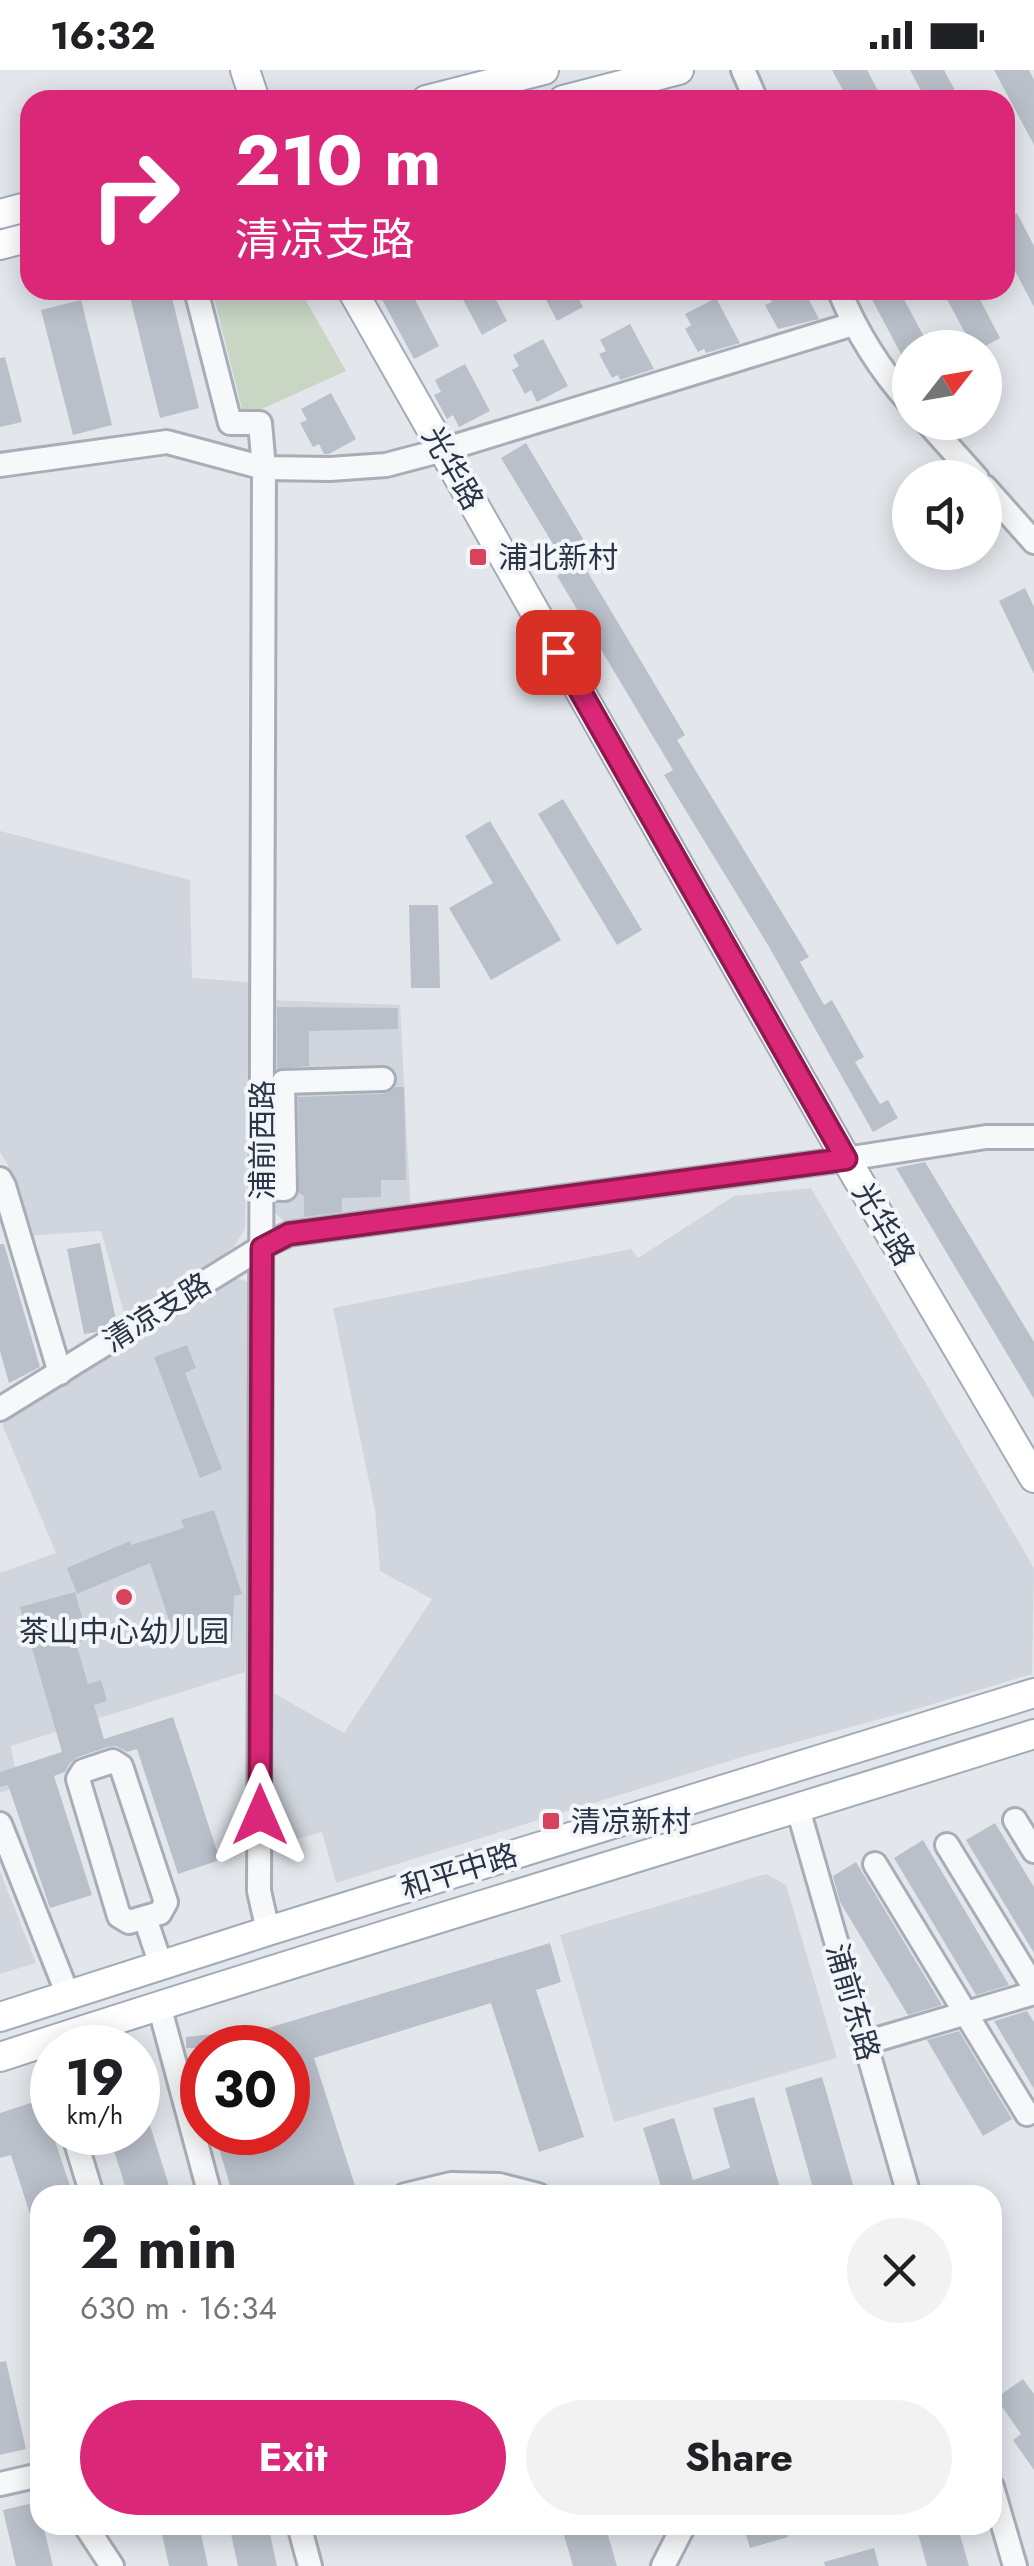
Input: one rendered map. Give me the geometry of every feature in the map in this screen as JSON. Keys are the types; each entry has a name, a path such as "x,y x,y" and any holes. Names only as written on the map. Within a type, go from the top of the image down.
{"main road":[{"path":"465,90 544,70"},
{"path":"602,90 679,70"},
{"name":"光华路","path":"358,300 846,1159 1034,1478"},
{"name":"和平中路","path":"0,2018 1034,1693"},
{"name":"和平中路","path":"0,2057 1034,1734"}],"street":[{"name":"浦前西路","path":"199,300 230,423 260,423 264,468 259,1891 268,1931"},
{"path":"843,300 854,324 892,380"},
{"path":"0,465 167,442 264,468 386,465 854,324"},
{"path":"943,440 961,460"},
{"path":"1002,506 1034,542"},
{"path":"262,1188 285,1189 282,1082 382,1080"},
{"name":"清凉支路","path":"0,1409 289,1234 986,1137 1034,1136"},
{"path":"0,1180 60,1373"},
{"path":"113,1761 121,1766 166,1902 160,1913 144,1918 130,1922 119,1916 78,1779 82,1770 113,1761"},
{"name":"浦前东路","path":"798,1809 905,2185"},
{"path":"1015,1820 1034,1852"},
{"path":"0,1824 68,1995"},
{"path":"865,2042 1034,1990 947,1844"},
{"path":"876,1864 1027,2114"},
{"path":"144,1918 161,1965"},
{"path":"159,2006 207,2185"},
{"path":"80,2155 89,2185"},
{"path":"447,2185 499,2185"},
{"path":"0,2484 30,2477"},
{"path":"1002,2521 1015,2566"},
{"path":"92,2535 112,2566"},
{"path":"302,2535 310,2566"},
{"path":"663,2566 679,2535"}],"shaded area":[{"path":"0,831 190,880 192,978 249,982 245,1229 234,1247 127,1323 101,1231 24,1236 13,1202 8,1165 0,1152"},
{"path":"269,1000 400,1005 411,1214 290,1227 272,1210"},
{"path":"811,1188 1034,1568 1032,1674 742,1757 336,1883 322,1832 271,1846 270,1691 344,1733 432,1599 380,1571 375,1510 333,1308 631,1249 638,1258 734,1196"},
{"path":"232,1277 249,1282 252,1470 245,1672 11,1746 18,1786 0,1793 0,1573 56,1553 2,1424"},
{"path":"0,1871 36,1963 0,1974"},
{"path":"766,1874 786,1885 837,2058 614,2122 560,1935"}],"green space":[{"path":"215,300 306,300 346,371 244,417"}],"building":[{"path":"832,70 867,70 878,90 843,90"},
{"path":"910,70 944,70 955,90 921,90"},
{"path":"994,70 1029,70 1034,80 1034,145 1015,109 1015,90 1005,90"},
{"path":"1015,214 1034,246 1034,307 1015,271"},
{"path":"81,300 112,425 73,435 41,310"},
{"path":"131,300 172,300 199,408 160,418"},
{"path":"382,300 415,300 439,346 414,359"},
{"path":"463,300 496,300 507,321 482,335"},
{"path":"546,300 579,300 583,307 557,321"},
{"path":"717,300 740,343 698,352 685,329 691,325 685,314"},
{"path":"809,300 819,319 778,329 765,305"},
{"path":"872,300 904,300 920,330 892,330 892,337"},
{"path":"947,300 980,300 996,330 963,330"},
{"path":"630,324 654,369 620,380 618,375 612,378 599,354 606,351 600,340"},
{"path":"543,339 568,386 537,402 531,390 525,394 512,370 519,366 513,355"},
{"path":"5,357 22,422 0,427 0,358"},
{"path":"465,364 490,411 459,427 453,415 447,419 434,395 441,392 435,380"},
{"path":"331,393 356,439 324,454 319,444 313,447 300,423 307,420 301,409"},
{"path":"526,443 585,542 574,549 685,735 677,740 809,957 800,962 824,1005 832,1000 864,1057 855,1062 880,1104 888,1100 898,1118 873,1132 768,945 664,775 673,770 557,576 568,569 501,458"},
{"path":"1025,588 1034,607 1034,674 999,601"},
{"path":"563,799 642,930 617,945 538,814"},
{"path":"490,821 561,940 491,980 449,908 493,883 465,836"},
{"path":"409,905 438,905 440,988 411,988"},
{"path":"277,1007 398,1008 398,1029 309,1031 309,1066 277,1069"},
{"path":"404,1087 406,1180 381,1180 381,1197 342,1198 342,1212 304,1217 304,1196 299,1193 298,1097 383,1094"},
{"path":"925,1162 1034,1342 1034,1399 896,1168"},
{"path":"100,1243 116,1320 97,1332 84,1334 67,1249"},
{"path":"0,1244 4,1244 40,1367 9,1383 0,1351"},
{"path":"187,1345 196,1368 185,1373 222,1469 200,1478 154,1357"},
{"path":"214,1510 242,1594 234,1596 232,1642 216,1641 216,1622 174,1635 150,1563 77,1594 67,1568 130,1541 131,1545 184,1528 181,1520"},
{"path":"75,1592 88,1639 76,1643 88,1684 101,1680 107,1701 94,1705 104,1739 173,1717 220,1860 178,1874 137,1749 127,1752 116,1746 108,1747 78,1757 65,1772 54,1776 92,1895 50,1908 8,1785 0,1787 0,1772 62,1752 20,1607"},
{"path":"995,1823 1034,1887 1034,1953 966,1840"},
{"path":"923,1840 1009,1985 976,1995 894,1858"},
{"path":"856,1862 942,2005 908,2015 840,1902 833,1876"},
{"path":"550,1943 561,1982 536,1990 584,2137 539,2152 491,2003 314,2058 355,2185 230,2185 221,2155 310,2155 310,2025 278,2025"},
{"path":"1027,2011 1034,2022 1034,2089 994,2021"},
{"path":"959,2031 1012,2119 983,2136 927,2040"},
{"path":"822,2077 853,2185 812,2185 785,2088"},
{"path":"754,2097 779,2185 660,2185 643,2128 674,2118 693,2180 730,2168 713,2108"},
{"path":"30,2103 30,2155 60,2155 70,2185 30,2185 30,2214 11,2155 0,2158 0,2113"},
{"path":"115,2155 159,2155 169,2185 125,2185"},
{"path":"6,2361 26,2449 0,2455 0,2362"},
{"path":"1023,2379 1034,2394 1034,2470 1013,2440 1021,2434 1002,2407 1002,2394"},
{"path":"30,2504 30,2535 45,2535 53,2566 16,2566 3,2510"},
{"path":"162,2535 201,2535 208,2566 169,2566"},
{"path":"231,2535 270,2535 277,2566 238,2566"},
{"path":"564,2535 608,2535 617,2566 573,2566"},
{"path":"746,2535 788,2535 788,2537 750,2548"},
{"path":"918,2535 960,2535 969,2566 927,2566"},
{"path":"874,2548 879,2566 825,2566 824,2562"}],"place":[{"name":"浦北新村","path":"478,557"},
{"name":"茶山中心幼儿园","path":"124,1597"},
{"name":"清凉新村","path":"551,1821"}],"route":[{"path":"260,1815 262,1248 289,1234 846,1159 558,652"}]}
